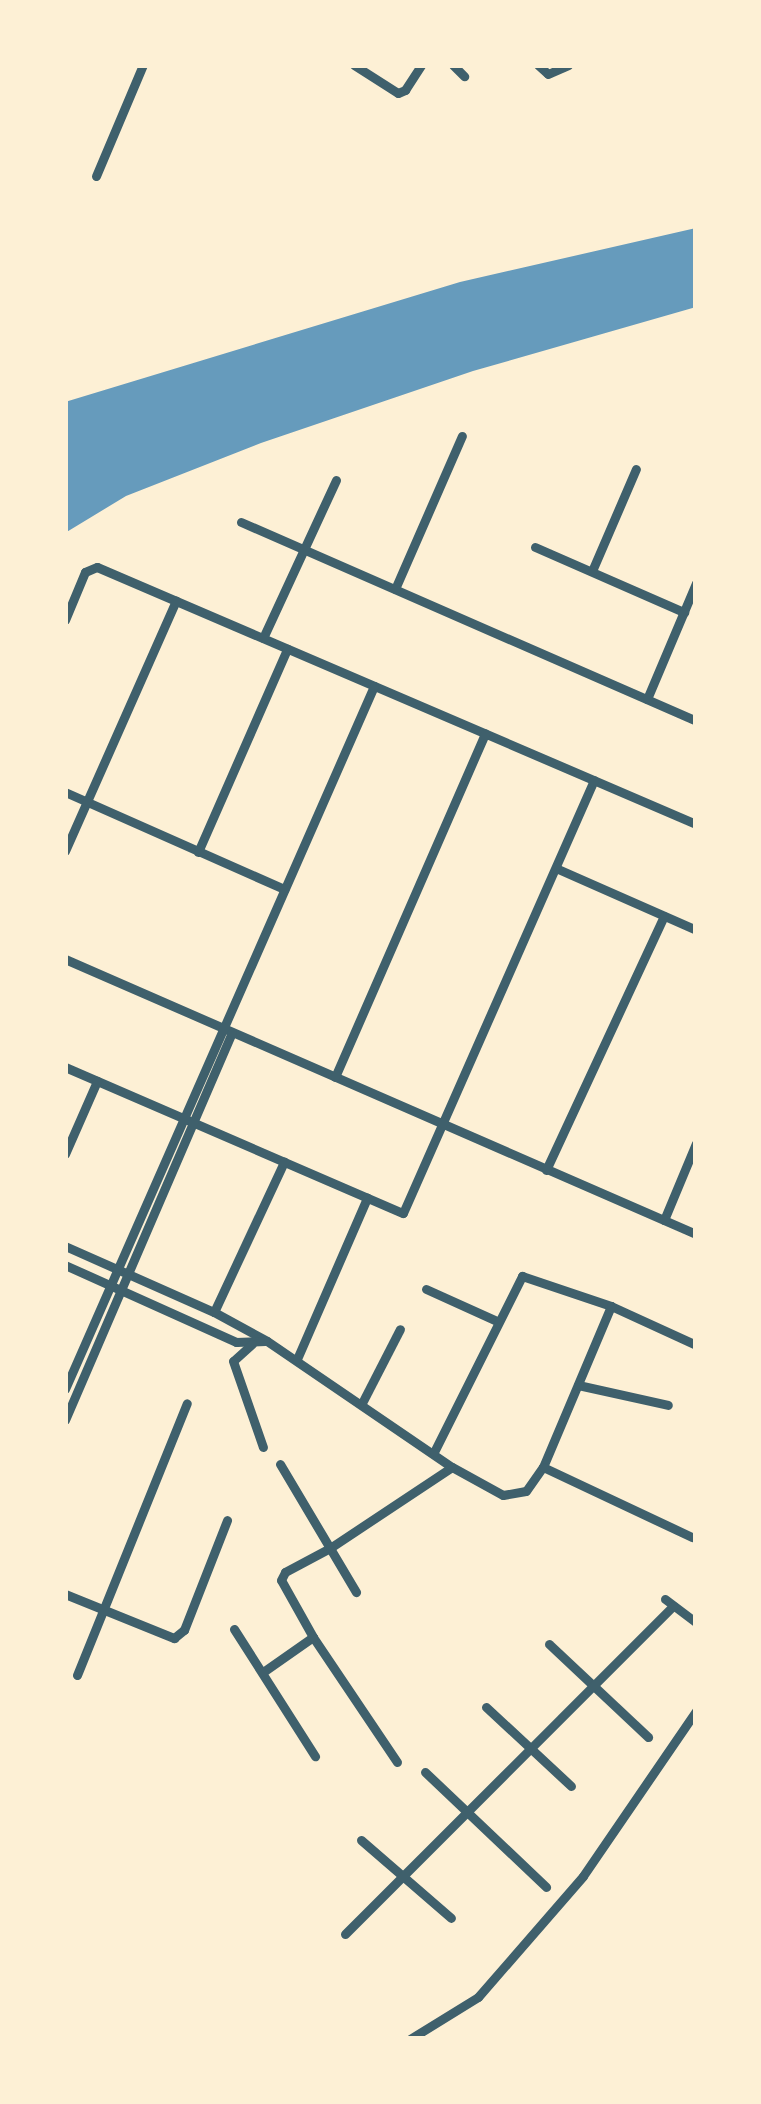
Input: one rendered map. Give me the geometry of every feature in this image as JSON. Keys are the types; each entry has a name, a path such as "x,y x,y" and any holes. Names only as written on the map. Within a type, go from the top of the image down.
{"street":[{"path":"96,176 144,65"},
{"path":"354,65 398,93 405,90 421,65"},
{"path":"453,65 464,76"},
{"path":"538,65 548,74 568,65"},
{"path":"395,589 462,436"},
{"path":"592,571 636,469"},
{"path":"263,638 336,480"},
{"path":"240,522 696,721"},
{"path":"535,547 684,612"},
{"path":"65,620 90,568 176,601 696,824"},
{"path":"647,699 696,583"},
{"path":"65,851 176,601"},
{"path":"198,852 286,648"},
{"path":"65,1420 194,1122 284,889 374,686"},
{"path":"335,1077 484,733"},
{"path":"65,1067 398,1214 407,1209 594,780"},
{"path":"65,792 284,889"},
{"path":"558,870 696,930"},
{"path":"546,1170 664,916"},
{"path":"65,959 696,1234"},
{"path":"65,1389 182,1117 227,1029"},
{"path":"65,1154 97,1081"},
{"path":"664,1220 696,1143"},
{"path":"214,1312 284,1162"},
{"path":"296,1358 367,1198"},
{"path":"65,1246 214,1312 267,1341 452,1467 503,1495 516,1496 526,1491 543,1467 611,1306"},
{"path":"65,1265 236,1342 267,1341"},
{"path":"434,1452 522,1276 611,1306 696,1345"},
{"path":"426,1288 497,1321"},
{"path":"362,1403 400,1330"},
{"path":"252,1344 233,1361 263,1446"},
{"path":"578,1385 668,1404"},
{"path":"77,1676 187,1404"},
{"path":"280,1464 356,1592"},
{"path":"398,1762 313,1637 282,1580 285,1572 330,1548 452,1467"},
{"path":"543,1467 692,1537"},
{"path":"65,1594 174,1638 184,1630 228,1520"},
{"path":"345,1934 593,1685 669,1603 696,1622"},
{"path":"234,1630 315,1756"},
{"path":"263,1672 313,1637"},
{"path":"549,1644 648,1737"},
{"path":"486,1707 571,1786"},
{"path":"410,2039 478,1997 584,1876 696,1711"},
{"path":"424,1772 546,1887"},
{"path":"362,1840 451,1918"}],"water":[{"path":"696,228 696,307 473,371 261,443 126,496 65,533 65,402 460,282"}]}
